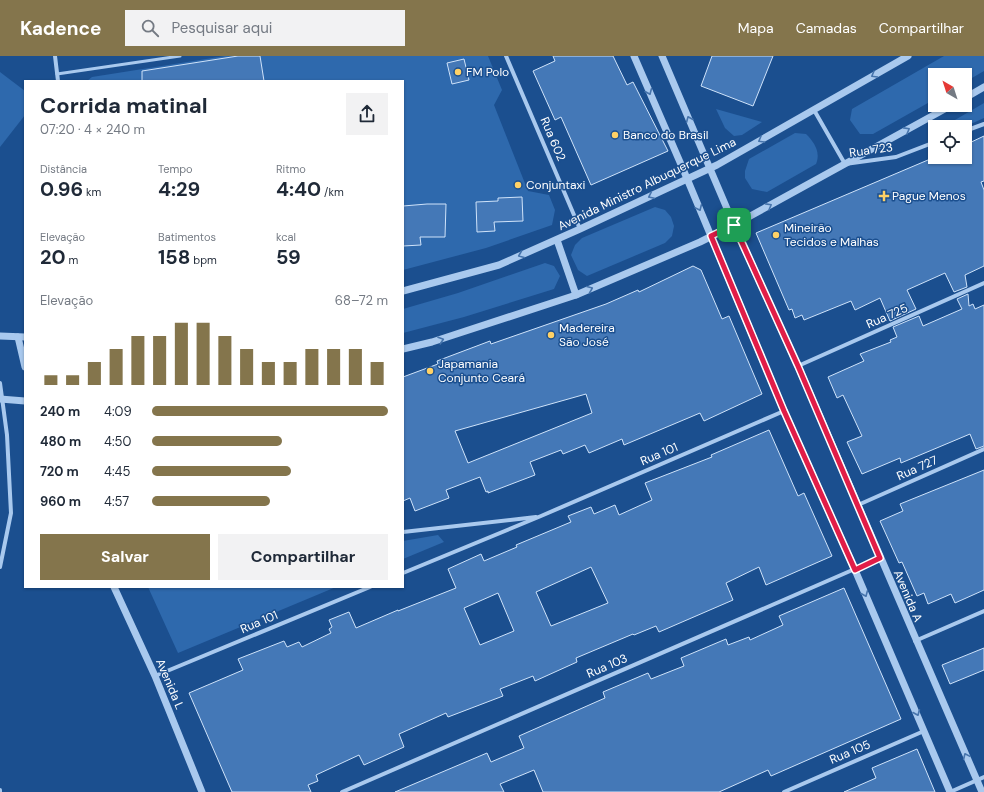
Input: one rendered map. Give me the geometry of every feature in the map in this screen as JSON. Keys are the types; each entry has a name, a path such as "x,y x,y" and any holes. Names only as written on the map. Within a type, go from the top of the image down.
{"street":[{"path":"55,56 58,80"},
{"name":"Rua 602","path":"506,56 580,229"},
{"path":"634,56 784,411 855,570 950,792 984,777"},
{"name":"Avenida A","path":"662,56 734,225 798,366 982,792"},
{"name":"Avenida Ministro Albuquerque Lima","path":"404,292 499,265 557,240 710,168 908,56"},
{"path":"972,94 984,87"},
{"name":"Rua 723","path":"814,110 845,164 896,157 928,145"},
{"path":"404,349 432,342 576,295 711,236 734,225 939,112"},
{"path":"972,128 984,124"},
{"path":"557,240 576,295"},
{"name":"Rua 725","path":"798,366 984,283"},
{"path":"0,336 22,337 24,357"},
{"path":"0,382 1,399 7,435 11,513 0,567"},
{"path":"1,399 24,401"},
{"name":"Rua 101","path":"404,573 541,516 784,411"},
{"name":"Rua 727","path":"858,505 984,450"},
{"name":"Rua 101","path":"404,532 541,516"},
{"name":"Rua 103","path":"342,792 880,558"},
{"name":"Avenida L","path":"114,588 155,676 202,792"},
{"name":"Rua 101","path":"155,676 368,588"},
{"path":"916,640 984,611"},
{"name":"Rua 105","path":"784,792 924,731"}],"lane":[{"path":"57,74 180,56"}],"shaded area":[{"path":"225,56 488,56 502,90 494,105 528,191 549,195 555,210 552,225 486,248 404,270 404,80 88,80 92,77"},
{"path":"944,56 984,56 984,71 972,78 972,68 928,68 928,103 873,134 860,134 850,120 852,109"},
{"path":"0,72 24,90 24,116 0,147"},
{"path":"984,103 984,118 972,123 972,120 955,120 969,112 972,112 972,110"},
{"path":"716,109 762,122 742,135 734,136 725,128"},
{"path":"795,133 806,134 812,140 818,155 816,164 767,192 752,189 745,178 745,171 749,159"},
{"path":"655,207 665,210 671,217 674,226 672,236 665,243 587,276 578,270 571,255 575,245 582,238"},
{"path":"545,263 554,266 560,276 554,289 464,317 404,333 404,309 458,293"},
{"path":"438,535 444,542 404,559 404,541"},
{"path":"148,588 334,588 178,653"}],"building":[{"path":"238,56 260,56 264,80 142,80 142,71"},
{"name":"Banco do Brasil","path":"553,56 613,56 627,85 633,82 668,151 591,185 561,117 555,120 533,71 555,61"},
{"path":"712,56 773,56 753,106 701,86"},
{"name":"FM Polo","path":"464,59 469,80 452,84 447,63"},
{"path":"984,136 984,181 981,182 984,190 984,266 965,275 967,287 954,292 945,273 907,290 916,309 890,321 880,298 855,310 851,301 804,320 802,315 795,318 792,309 789,310 756,233 928,160 928,164 972,164 972,142"},
{"path":"522,197 523,221 494,222 495,231 477,232 476,202 498,201 498,198"},
{"path":"446,204 445,237 420,237 421,245 404,246 404,206"},
{"path":"693,266 701,270 722,319 729,316 762,394 704,421 700,413 624,445 622,439 589,453 585,445 563,454 561,450 530,462 535,475 488,493 488,491 486,492 480,477 446,490 449,498 415,511 410,498 404,501 404,377 438,364 437,361 490,341 491,344 606,304 638,290 639,292","holes":["586,394 592,413 468,463 455,431"]},
{"path":"968,294 969,306 973,304 975,309 984,305 984,446 976,449 970,434 901,463 900,458 862,474 847,442 862,436 843,395 837,398 828,377 864,361 860,354 891,342 890,340 897,337 893,327 919,316 923,326 962,309 957,299"},
{"path":"769,430 798,496 804,493 832,556 766,585 759,567 726,583 733,600 659,632 656,626 634,635 633,634 576,658 577,662 535,681 533,676 500,689 503,696 448,717 446,713 399,734 404,747 364,765 359,755 316,775 318,781 308,785 311,792 232,792 189,693 243,670 238,659 284,641 287,647 299,642 302,647 331,633 329,629 332,627 329,620 349,612 356,628 456,588 448,569 481,554 484,561 517,547 516,545 571,522 568,516 591,507 594,514 615,505 619,515 652,500 645,483 712,457 711,455","holes":["591,567 608,603 551,626 536,592","498,593 514,631 480,645 464,608"]},
{"path":"984,470 984,590 955,603 951,594 928,604 924,593 917,596 902,562 899,563 880,521 903,511 900,504"},
{"path":"844,588 901,719 771,776 768,770 719,792 543,792 534,770 500,784 504,792 395,792 487,753 491,762 524,748 519,736 605,698 603,692 648,673 651,679 684,666 681,658 726,639 728,645 749,637 750,640 783,625 779,616"},
{"path":"984,648 984,670 950,684 942,665"},
{"path":"917,749 935,792 844,792 876,778 872,768"}],"place":[{"name":"FM Polo","path":"458,72"},
{"name":"Banco do Brasil","path":"615,135"},
{"name":"Conjuntaxi","path":"518,185"},
{"name":"Pague Menos","path":"884,196"},
{"name":"Mineirão Tecidos e Malhas","path":"776,235"},
{"name":"Madereira São José","path":"551,335"},
{"name":"Japamania Conjunto Ceará","path":"430,371"}],"route":[{"path":"734,225 798,366 880,558 855,570 784,411 711,236 734,225"}]}
